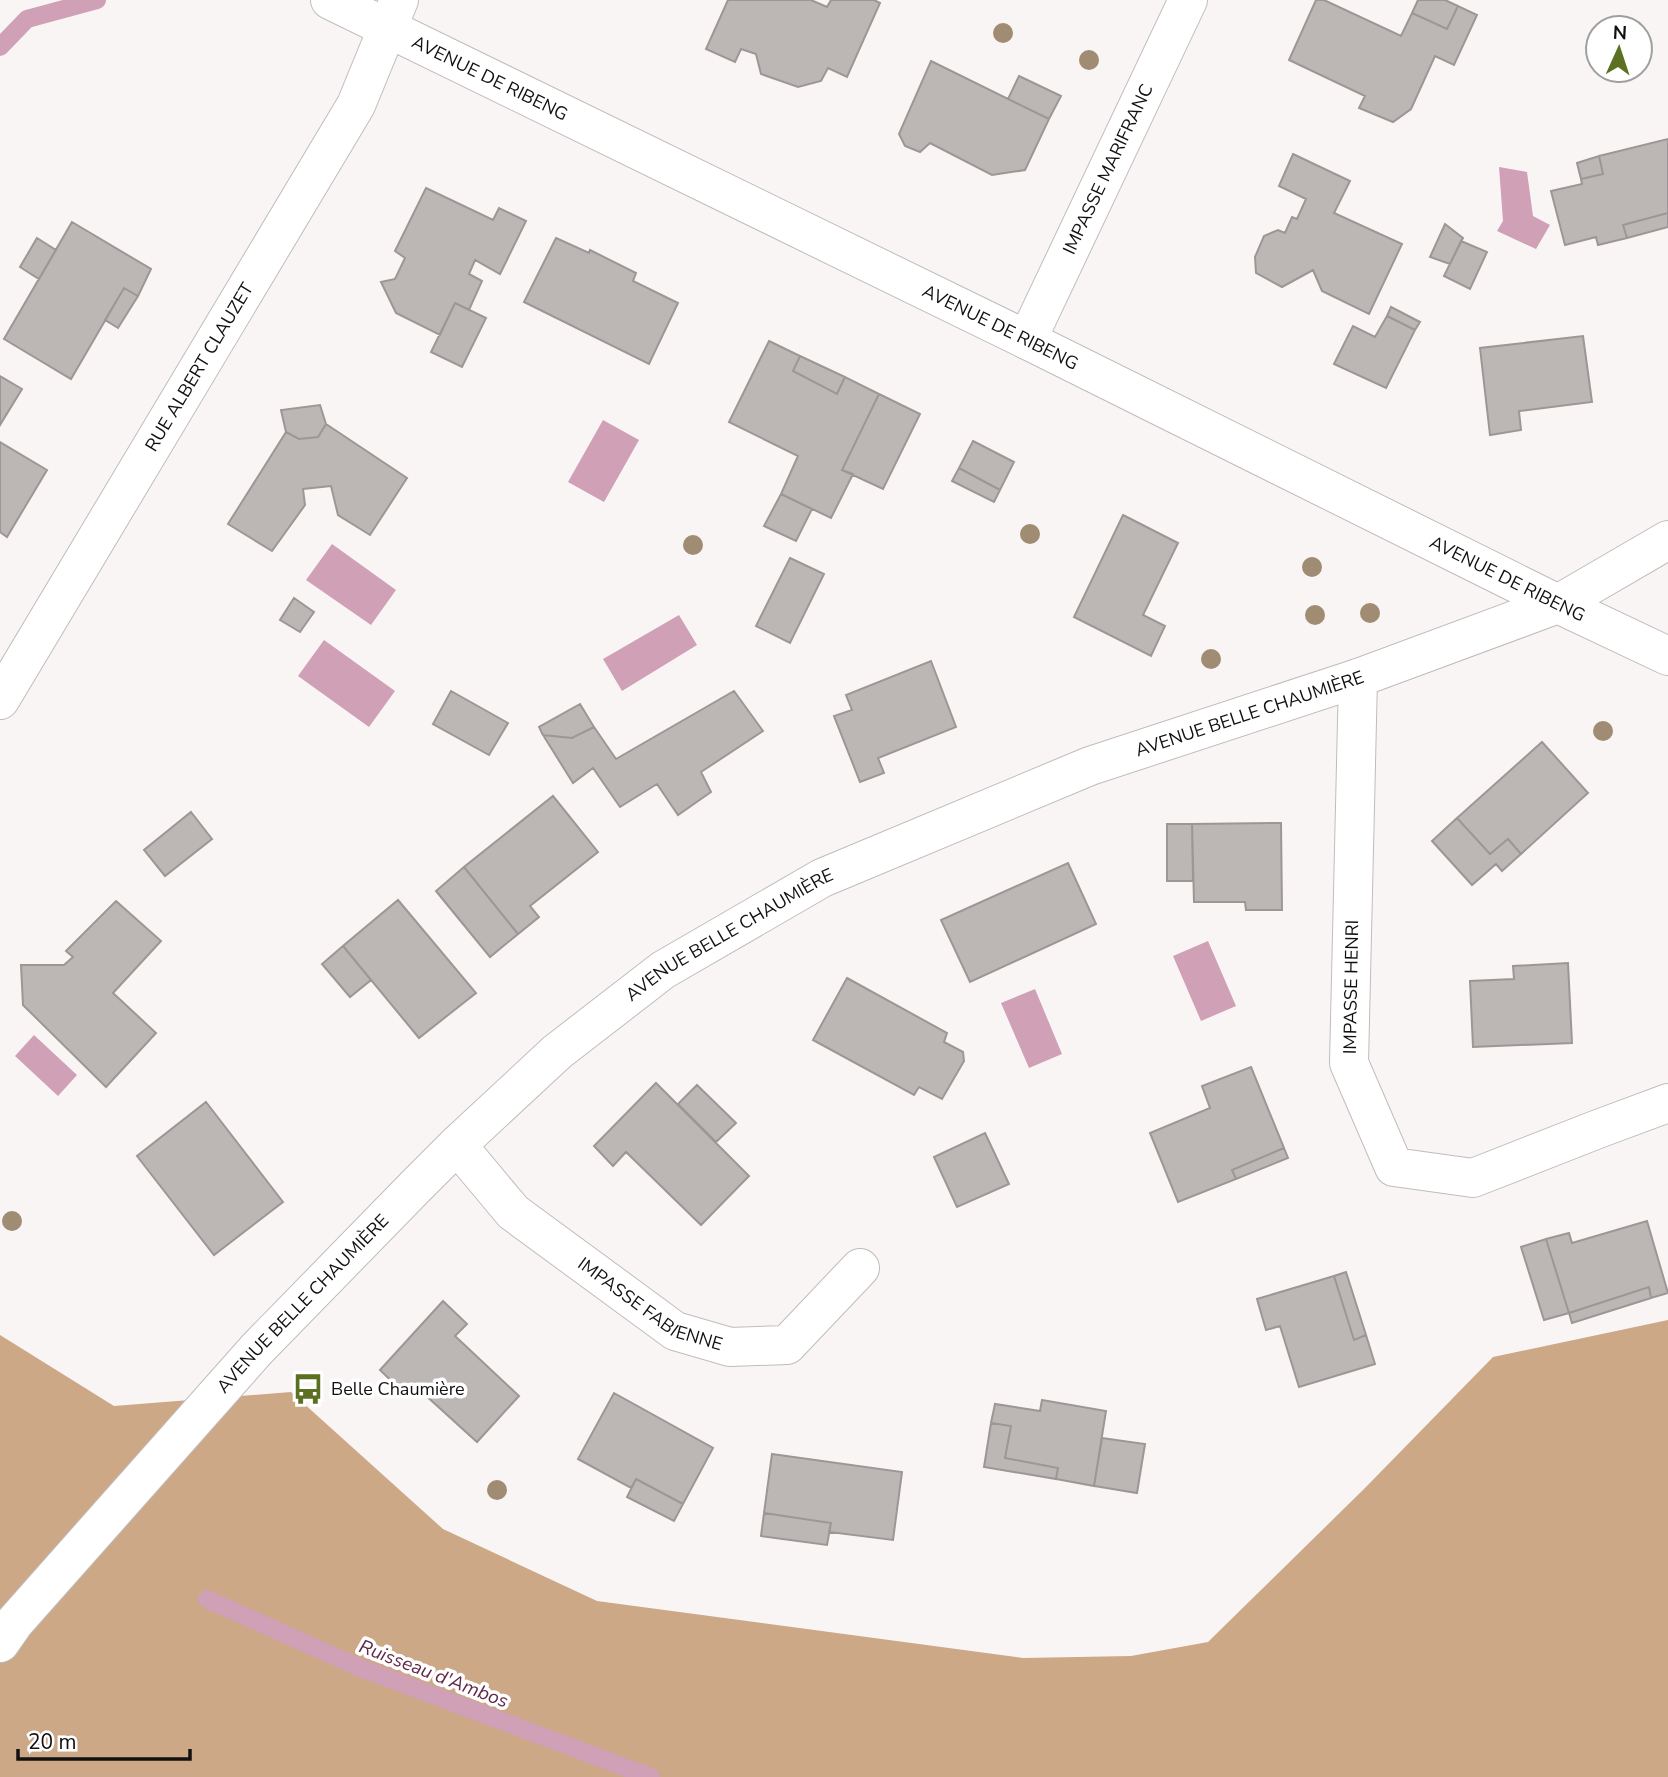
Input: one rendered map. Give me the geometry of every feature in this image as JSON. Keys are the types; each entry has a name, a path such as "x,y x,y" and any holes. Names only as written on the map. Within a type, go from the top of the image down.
{"street":[{"name":"AVENUE DE RIBENG","path":"330,0 394,14 1027,340 1668,656"},
{"name":"IMPASSE MARIFRANC","path":"1027,340 1188,0"},
{"name":"RUE ALBERT CLAUZET","path":"0,700 356,105 394,14"},
{"name":"AVENUE BELLE CHAUMIÈRE","path":"0,1643 23,1612 256,1350 457,1145 557,1052 663,970 822,878 1090,766 1358,678 1558,604 1668,540"},
{"name":"IMPASSE HENRI","path":"1358,678 1349,1063 1394,1167 1472,1178 1668,1103"},
{"name":"IMPASSE FABIENNE","path":"457,1145 513,1212 675,1331 730,1347 787,1345 860,1268"}],"shaded area":[{"path":"1499,167 1527,172 1533,216 1550,225 1536,249 1497,231 1503,221"},
{"path":"603,420 639,440 604,502 568,482"},
{"path":"332,544 396,590 371,625 306,580"},
{"path":"679,615 697,645 622,691 603,659"},
{"path":"324,640 395,691 369,727 298,676"},
{"path":"1208,941 1236,1006 1201,1021 1173,956"},
{"path":"1035,989 1062,1054 1029,1068 1001,1003"},
{"path":"34,1035 77,1075 58,1096 15,1056"},
{"path":"1668,1320 1668,1777 0,1777 0,1335 114,1406 291,1392 443,1529 597,1601 1023,1658 1131,1656 1208,1642 1364,1489 1493,1357"}],"building":[{"path":"728,0 811,0 827,7 831,0 874,0 880,3 847,77 828,68 821,81 798,87 761,74 756,54 741,49 735,62 706,49"},
{"path":"1316,0 1324,0 1401,36 1412,13 1447,29 1458,6 1477,15 1454,65 1435,56 1411,109 1393,122 1359,108 1365,96 1289,60"},
{"path":"1418,0 1445,0 1458,6 1447,29 1412,13"},
{"path":"931,61 1049,119 1025,170 992,175 930,143 920,152 905,146 899,134"},
{"path":"1019,76 1061,96 1049,119 1008,99"},
{"path":"1668,139 1668,213 1623,225 1627,238 1598,245 1596,237 1565,245 1551,191 1582,184 1581,179 1603,174 1599,156"},
{"path":"1293,154 1350,181 1334,213 1402,244 1369,314 1322,291 1313,270 1282,287 1256,273 1255,257 1264,236 1278,230 1285,233 1292,217 1297,219 1306,199 1279,186"},
{"path":"1599,156 1603,174 1581,179 1577,163"},
{"path":"426,188 493,220 499,208 526,221 500,274 475,260 469,274 482,281 469,310 455,303 440,335 396,313 381,282 395,279 405,258 395,251"},
{"path":"1668,213 1668,227 1627,238 1623,225"},
{"path":"72,222 151,269 138,296 124,288 71,379 4,339"},
{"path":"1445,224 1463,238 1450,264 1430,257"},
{"path":"37,238 56,250 39,279 20,267"},
{"path":"556,238 589,253 590,250 636,273 633,281 678,303 649,364 524,302"},
{"path":"1461,241 1487,252 1470,289 1444,276"},
{"path":"124,288 138,296 118,328 105,320"},
{"path":"455,303 486,318 462,367 431,352"},
{"path":"1391,307 1420,322 1415,330 1387,316"},
{"path":"1387,316 1415,330 1386,388 1334,364 1353,326 1375,337"},
{"path":"1583,336 1592,402 1519,411 1521,430 1490,435 1480,348"},
{"path":"769,341 800,356 793,371 837,394 845,377 879,394 842,470 853,474 831,518 781,494 798,456 729,422"},
{"path":"800,356 845,377 837,394 793,371"},
{"path":"0,376 22,389 0,425"},
{"path":"879,394 920,414 883,489 842,470"},
{"path":"320,405 326,424 318,437 299,439 286,432 281,410"},
{"path":"326,424 407,478 370,535 338,515 331,486 303,489 305,505 272,551 228,524 286,432 299,439 318,437"},
{"path":"973,441 1014,462 1000,490 959,468"},
{"path":"0,442 47,470 7,537 0,532"},
{"path":"959,468 1000,490 994,502 952,481"},
{"path":"781,494 812,509 796,541 764,526"},
{"path":"1123,515 1178,543 1143,615 1165,626 1151,656 1074,617"},
{"path":"790,558 824,574 790,643 756,626"},
{"path":"294,598 314,612 300,632 280,620"},
{"path":"931,661 956,727 878,758 884,773 860,782 834,716 852,710 846,695"},
{"path":"451,691 508,723 489,755 433,724"},
{"path":"734,691 763,731 701,772 711,792 678,815 657,784 620,807 593,768 573,783 543,735 572,738 594,727 616,759"},
{"path":"580,704 594,727 572,738 543,735 539,727"},
{"path":"1542,742 1588,793 1521,854 1508,839 1490,854 1457,818"},
{"path":"553,796 598,852 530,906 539,917 518,934 464,867"},
{"path":"191,812 212,839 165,876 144,850"},
{"path":"1457,818 1490,854 1508,839 1521,854 1502,871 1496,864 1472,885 1432,841"},
{"path":"1281,823 1282,910 1246,910 1245,902 1194,902 1192,824"},
{"path":"1167,824 1192,824 1193,881 1167,881"},
{"path":"1068,863 1096,924 970,982 941,920"},
{"path":"464,867 518,934 490,957 436,891"},
{"path":"398,900 476,993 419,1038 343,946"},
{"path":"116,901 161,941 113,993 156,1033 106,1087 23,1005 21,965 64,965 73,957 66,951"},
{"path":"343,946 371,980 350,997 322,964"},
{"path":"1568,963 1572,1043 1473,1047 1470,981 1514,979 1513,966"},
{"path":"847,978 947,1033 944,1042 963,1052 964,1061 942,1099 919,1087 914,1095 813,1040"},
{"path":"1251,1067 1284,1148 1232,1170 1236,1179 1178,1202 1150,1133 1210,1108 1202,1086"},
{"path":"656,1083 749,1176 701,1225 626,1152 613,1166 594,1146"},
{"path":"697,1085 736,1123 716,1142 678,1104"},
{"path":"206,1102 283,1202 214,1255 137,1156"},
{"path":"985,1133 1009,1184 957,1207 934,1157"},
{"path":"1284,1148 1288,1158 1236,1179 1232,1170"},
{"path":"1647,1221 1668,1293 1651,1298 1649,1287 1569,1313 1546,1239 1569,1233 1572,1243"},
{"path":"1546,1239 1569,1313 1544,1320 1521,1247"},
{"path":"1346,1272 1366,1335 1354,1340 1334,1276"},
{"path":"1334,1276 1354,1340 1366,1335 1375,1364 1299,1387 1280,1326 1266,1330 1257,1299"},
{"path":"1649,1287 1651,1298 1572,1323 1569,1313"},
{"path":"443,1301 467,1324 455,1336 519,1396 477,1442 413,1384 404,1393 380,1370"},
{"path":"614,1393 713,1448 683,1504 636,1479 631,1488 578,1459"},
{"path":"1042,1400 1106,1411 1094,1486 1056,1479 1058,1468 1005,1458 1011,1426 991,1423 995,1404 1040,1411"},
{"path":"991,1423 1011,1426 1005,1458 1058,1468 1056,1479 984,1467"},
{"path":"1102,1438 1145,1444 1137,1493 1094,1486"},
{"path":"772,1454 902,1472 893,1540 829,1532 831,1523 764,1513"},
{"path":"636,1479 683,1504 674,1521 627,1497"},
{"path":"764,1513 831,1523 827,1545 761,1536"}],"waterway":[{"path":"0,47 27,19 97,0"},
{"name":"Ruisseau d'Ambos","path":"207,1599 358,1667 651,1777"}],"place":[{"name":"Belle Chaumière","path":"308,1389"}]}
